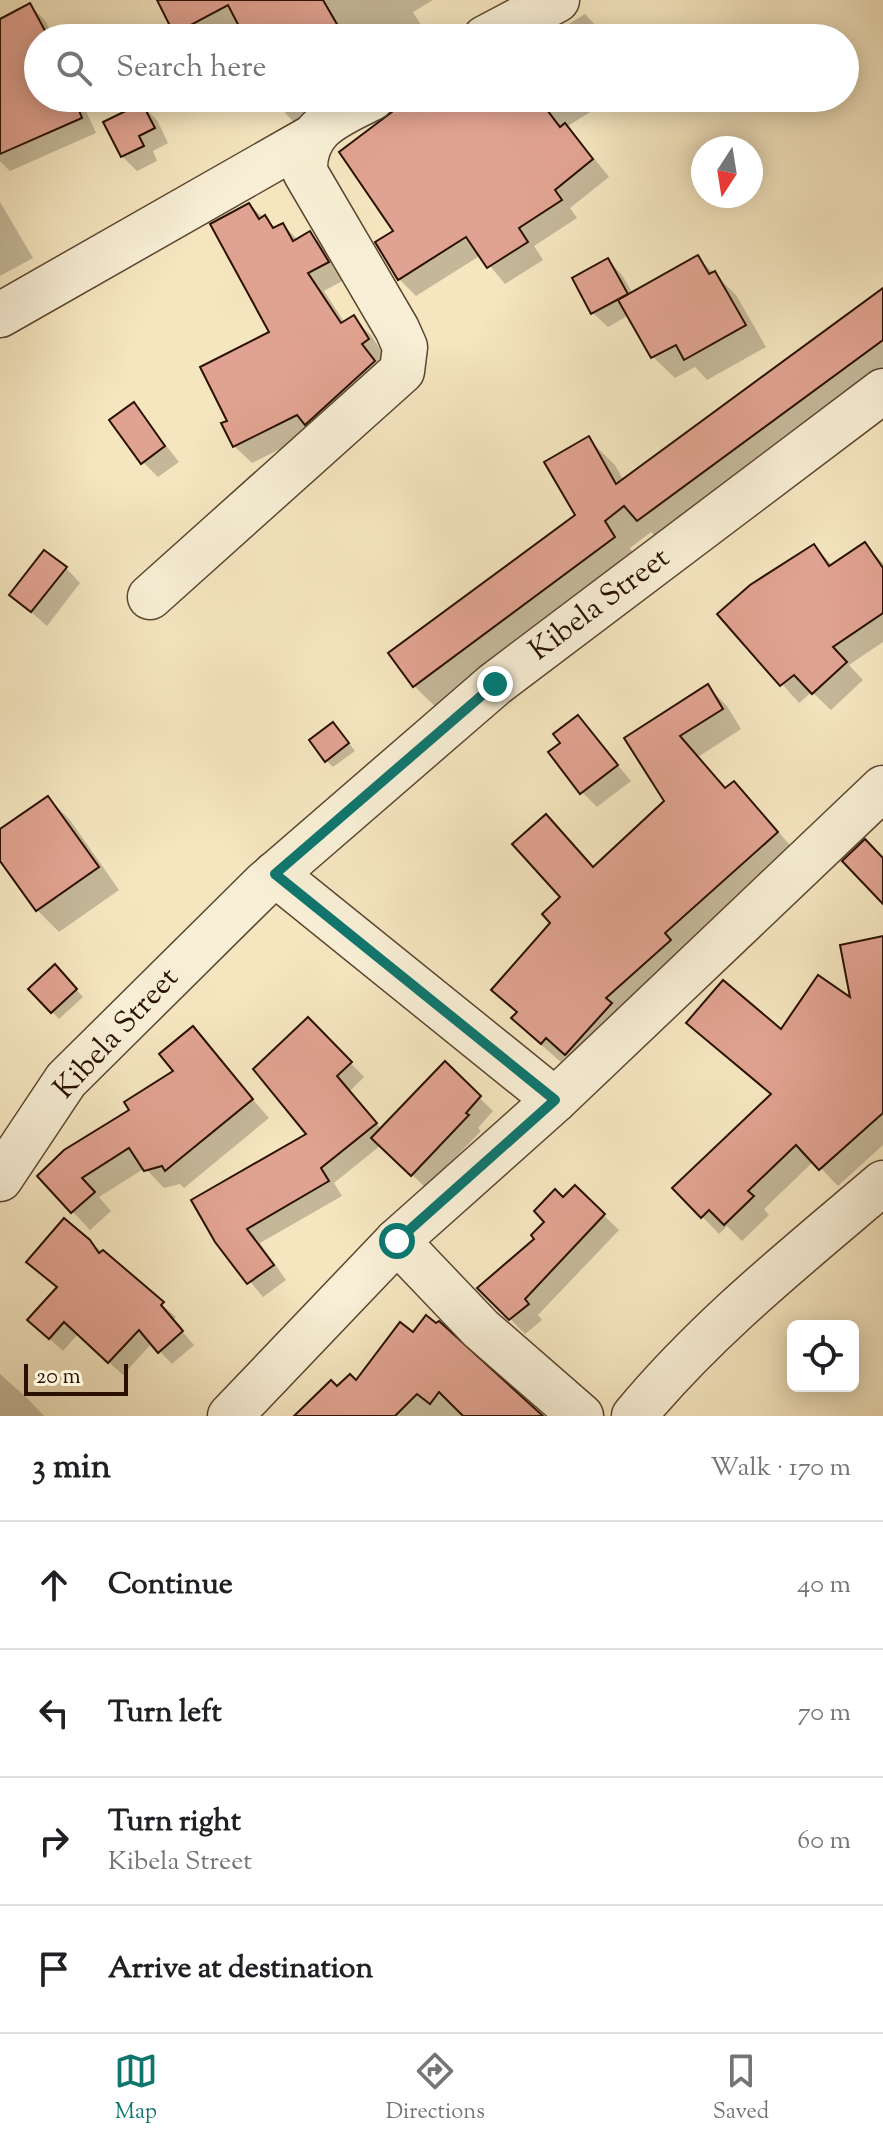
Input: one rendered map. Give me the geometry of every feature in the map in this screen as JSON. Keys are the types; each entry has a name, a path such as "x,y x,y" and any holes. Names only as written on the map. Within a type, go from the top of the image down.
{"street":[{"path":"512,24 557,0"},
{"path":"150,597 402,371 405,347 397,329 311,187 304,155 309,139 320,125 345,112"},
{"path":"0,315 309,139"},
{"name":"Kibela Street","path":"0,1179 66,1080 275,874 495,684 883,391"},
{"path":"230,1416 397,1241 555,1100 883,788"},
{"path":"275,874 555,1100"},
{"path":"634,1416 694,1350 772,1277 883,1183"},
{"path":"397,1241 481,1329 581,1416"}],"building":[{"path":"157,0 323,0 337,24 238,24 228,5 193,24 169,24"},
{"path":"30,3 41,24 24,24 24,112 80,112 82,118 0,154 0,19"},
{"path":"124,112 147,112 155,128 139,136 144,146 121,157 103,122"},
{"path":"392,112 549,112 560,127 565,123 593,159 555,190 562,200 519,228 528,242 487,268 466,237 398,280 375,242 393,231 339,152"},
{"path":"249,203 259,219 265,215 273,228 283,223 293,241 310,231 329,262 308,273 341,323 354,315 369,339 362,344 375,361 305,425 297,415 233,447 221,423 227,421 200,367 269,332 210,224"},
{"path":"698,255 709,274 715,271 746,325 684,360 676,345 651,358 618,300"},
{"path":"608,258 628,294 591,314 572,278"},
{"path":"883,288 883,340 637,521 624,506 605,521 615,537 413,687 388,653 575,515 544,462 589,436 616,484"},
{"path":"134,402 165,446 141,464 109,420"},
{"path":"865,542 883,568 883,613 833,647 847,662 812,694 794,675 780,686 717,614 750,585 814,544 829,566"},
{"path":"44,550 67,567 31,612 9,595"},
{"path":"708,684 723,709 680,736 725,788 734,781 778,832 665,933 671,940 606,998 612,1003 565,1055 546,1038 541,1044 511,1018 517,1012 491,990 550,923 542,914 560,897 512,844 546,814 593,867 664,801 624,738"},
{"path":"578,715 618,765 580,794 548,752 560,743 553,734"},
{"path":"333,722 349,743 325,762 309,740"},
{"path":"48,796 99,867 36,911 0,861 0,829"},
{"path":"865,839 883,858 883,904 842,861"},
{"path":"883,936 883,1113 819,1170 796,1145 748,1191 754,1196 724,1225 709,1210 701,1218 672,1188 771,1094 686,1023 723,980 781,1029 818,975 850,997 840,945"},
{"path":"55,964 77,989 51,1013 28,989"},
{"path":"308,1017 352,1062 337,1076 377,1123 321,1168 329,1181 247,1229 274,1265 247,1284 215,1242 191,1200 306,1134 253,1069"},
{"path":"193,1026 253,1099 165,1171 162,1166 144,1171 129,1148 82,1178 95,1192 71,1213 37,1176 64,1150 129,1110 124,1102 173,1071 159,1054"},
{"path":"445,1061 481,1096 466,1113 469,1115 411,1176 371,1138"},
{"path":"575,1185 605,1214 525,1299 529,1304 509,1320 477,1288 534,1239 531,1235 544,1222 534,1211 555,1189 563,1197"},
{"path":"64,1218 90,1240 99,1253 103,1250 164,1302 161,1305 183,1331 158,1353 139,1330 108,1363 64,1322 49,1339 27,1320 57,1287 26,1262"},
{"path":"426,1315 436,1323 439,1321 543,1416 463,1416 439,1392 430,1404 417,1394 395,1416 294,1416 331,1380 337,1386 350,1374 356,1380 400,1322 413,1332"}],"route":[{"path":"397,1241 555,1100 275,874 495,684"}]}
